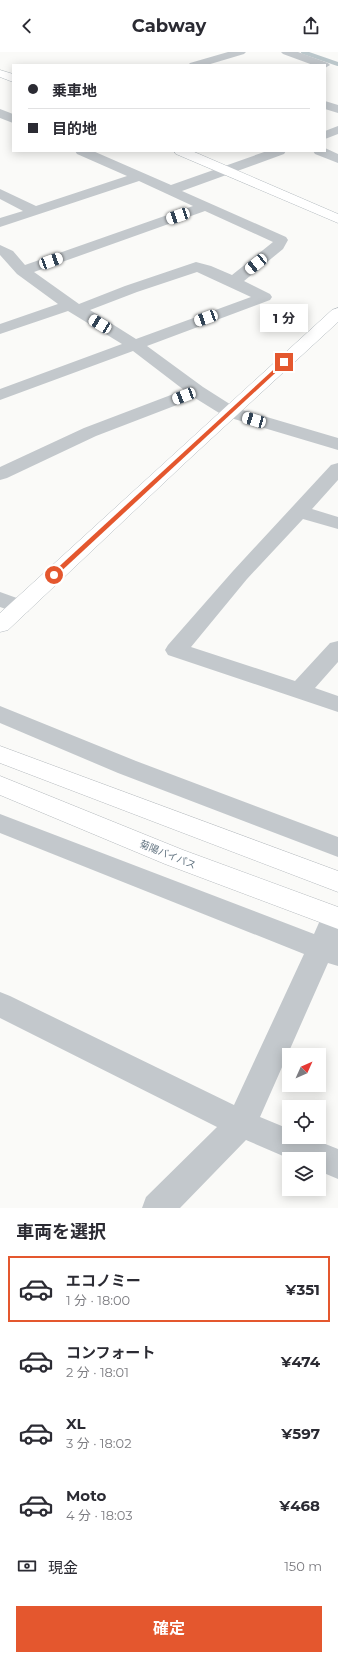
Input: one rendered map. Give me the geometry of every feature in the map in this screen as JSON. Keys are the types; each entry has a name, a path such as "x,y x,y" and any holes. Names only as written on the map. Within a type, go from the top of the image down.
{"main road":[{"path":"0,73 12,78"},
{"path":"183,152 338,219"},
{"path":"0,625 338,313"},
{"path":"0,754 338,882"},
{"name":"菊陽バイパス","path":"0,785 174,857 337,918"}],"street":[{"path":"203,64 240,52"},
{"path":"287,52 322,64"},
{"path":"326,105 338,109"},
{"path":"0,113 12,110"},
{"path":"0,113 12,119"},
{"path":"326,135 338,130"},
{"path":"84,152 281,240 278,246 233,282"},
{"path":"171,190 275,152"},
{"path":"322,152 338,159"},
{"path":"0,223 138,177"},
{"path":"0,193 34,211"},
{"path":"22,270 206,206"},
{"path":"3,253 22,270 73,307 135,345 197,391 230,412 338,444"},
{"path":"0,329 131,289 196,267 206,269 264,297 0,395"},
{"path":"0,474 90,432 197,391"},
{"path":"338,470 240,575 176,650 338,704"},
{"path":"299,512 338,523"},
{"path":"0,599 20,607"},
{"path":"299,691 338,648"},
{"path":"0,714 127,767 338,847"},
{"path":"0,823 330,953"},
{"path":"158,1208 241,1124 330,953 337,918"},
{"path":"0,1004 241,1124 338,1164"}],"waterway":[{"path":"303,52 338,64"}],"route":[{"path":"54,575 284,362"}]}
